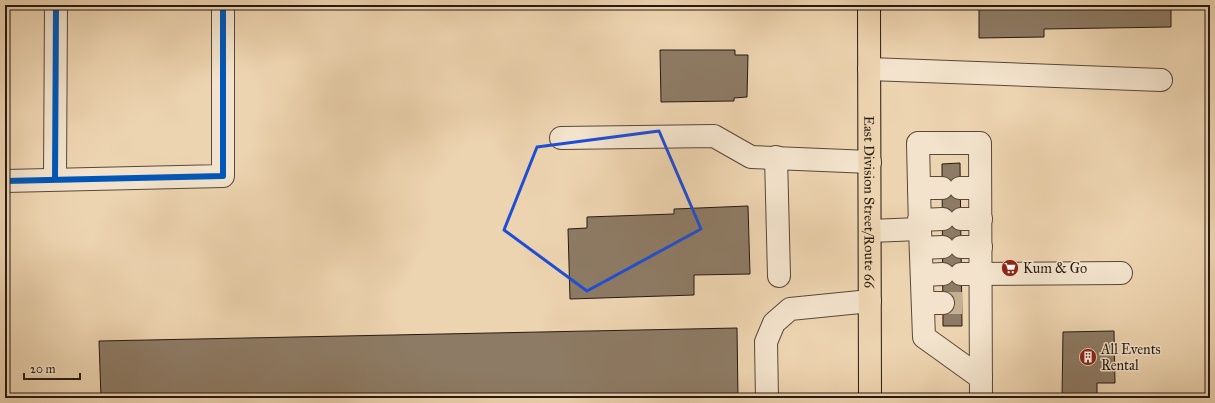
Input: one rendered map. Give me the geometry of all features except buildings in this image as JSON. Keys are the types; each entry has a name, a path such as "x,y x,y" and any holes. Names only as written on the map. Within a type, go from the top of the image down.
{"main road":[{"name":"East Division Street/Route 66","path":"869,5 870,398"}],"street":[{"path":"55,179 56,5"},
{"path":"5,181 223,176 223,5"},
{"path":"869,69 1161,80"},
{"path":"562,138 714,136 751,156 870,162"},
{"path":"981,388 924,338 952,303 961,274 961,188 980,143 918,143 922,275 952,303 981,388"},
{"path":"776,157 779,276"},
{"path":"919,188 961,188"},
{"path":"920,232 961,219"},
{"path":"870,231 920,232 962,247"},
{"path":"922,275 1121,273"},
{"path":"766,398 766,342 774,323 790,309 870,301"}],"highlighted area":[{"path":"659,131 701,229 587,291 504,230 537,147"}],"tunnel":[{"path":"943,303 962,303"}],"cycle path":[{"path":"55,179 56,5"},
{"path":"5,181 223,176 223,5"}],"place":[{"name":"Kum & Go","path":"1010,268"},
{"name":"All Events Rental","path":"1088,357"}]}
